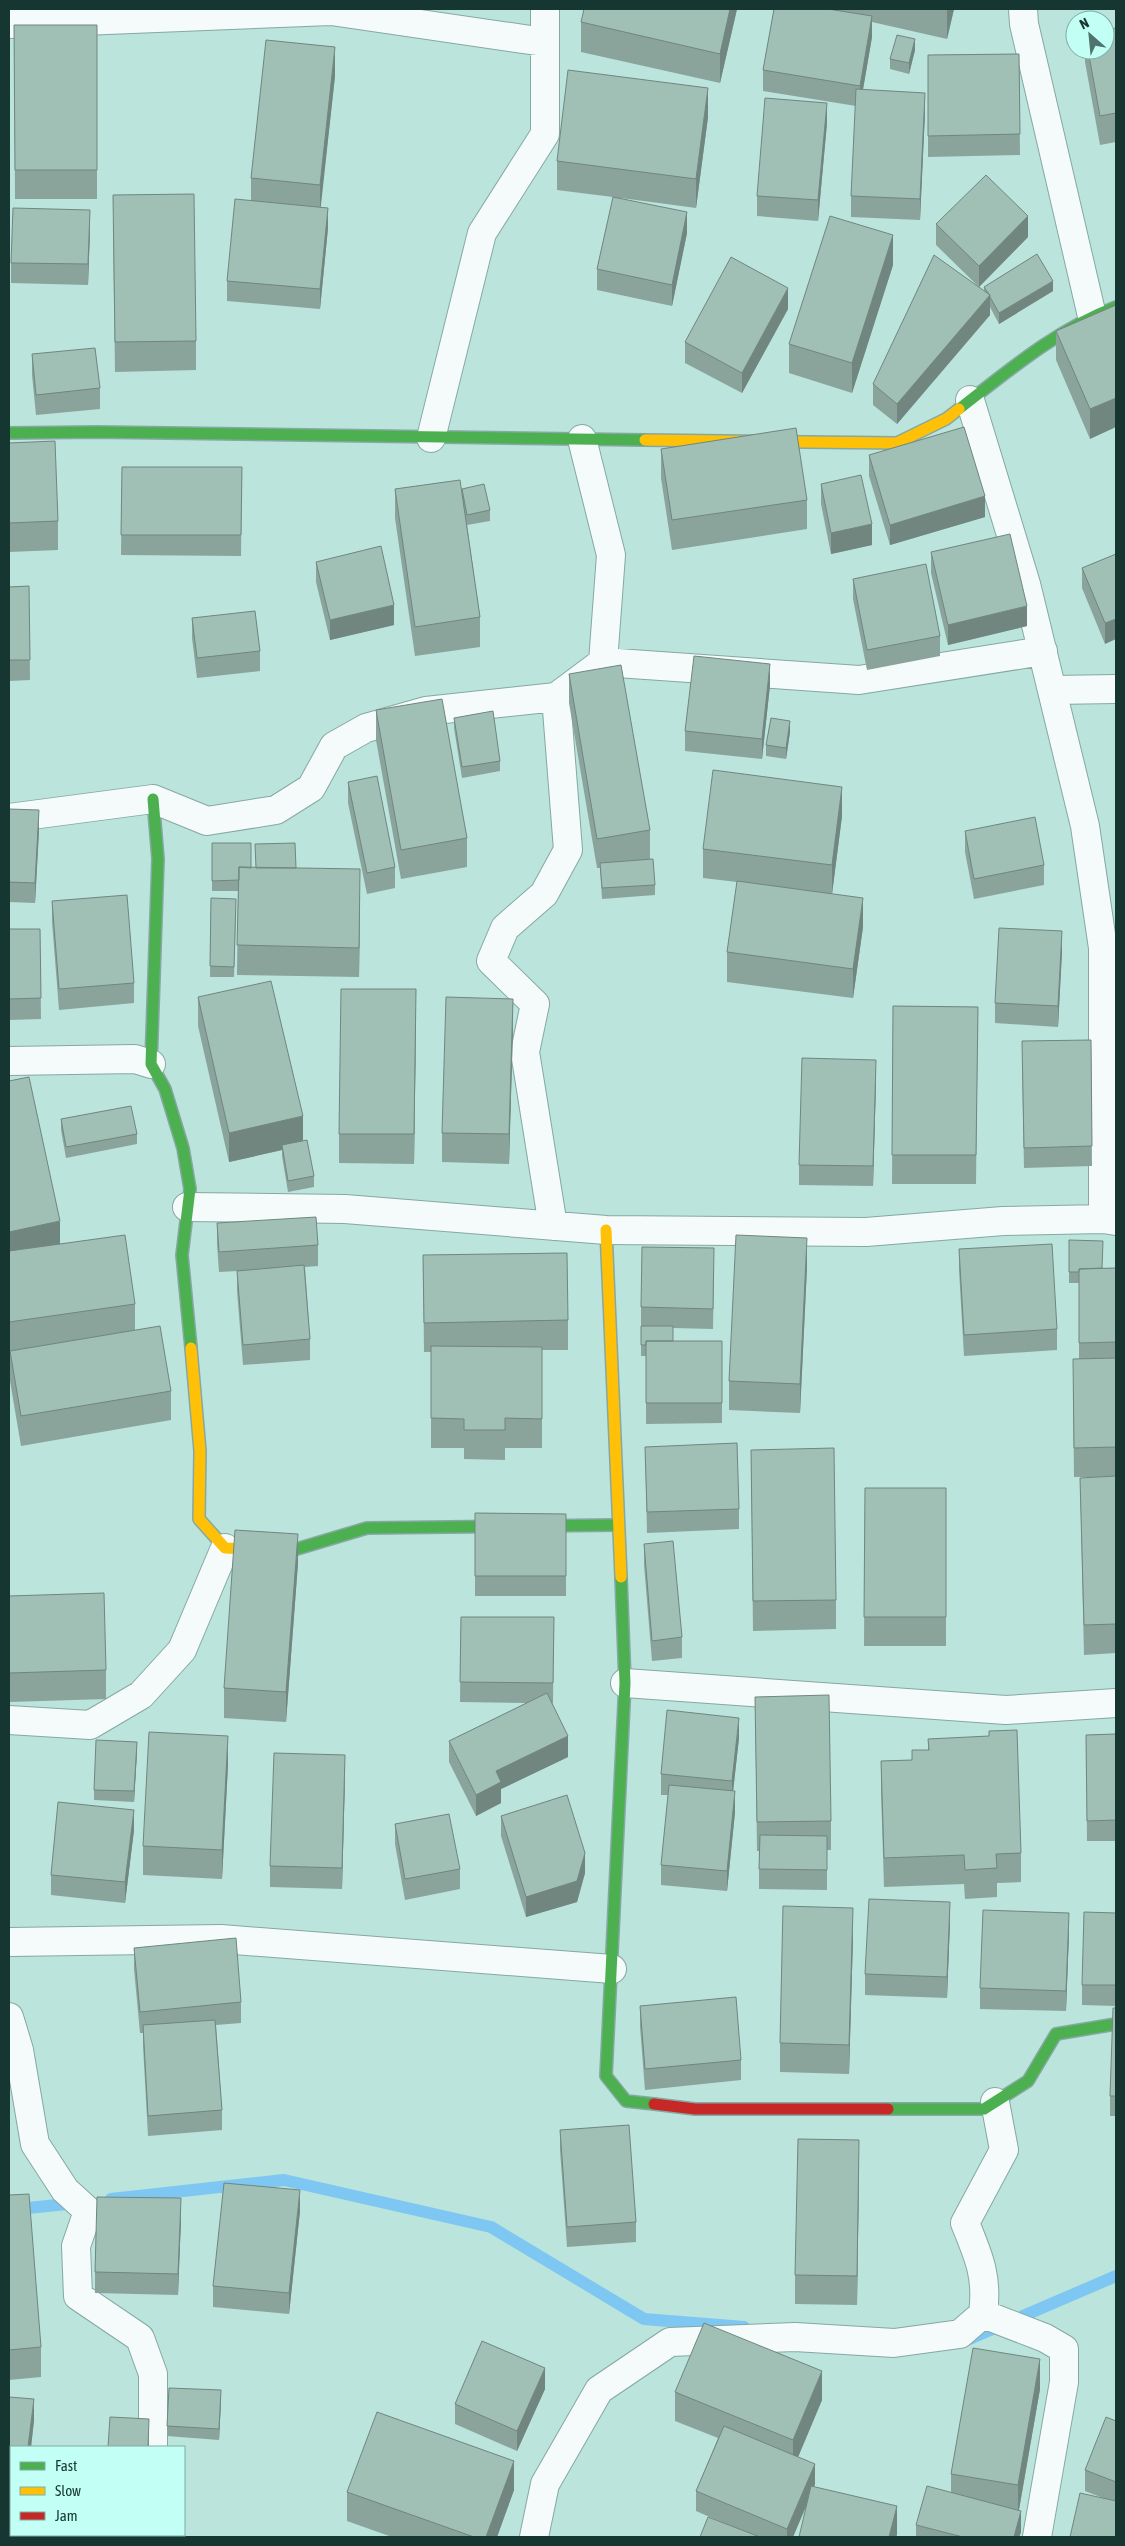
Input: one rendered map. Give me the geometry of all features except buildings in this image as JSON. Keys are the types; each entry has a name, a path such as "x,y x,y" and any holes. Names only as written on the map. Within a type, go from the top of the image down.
{"street":[{"path":"431,438 482,233 545,134 545,9"},
{"path":"9,433 97,432 897,443 946,419 1030,354 1104,312 1026,33 1023,9"},
{"path":"9,24 331,11 544,42"},
{"path":"187,1207 345,1209 606,1230 866,1232 1003,1221 1110,1220 1103,948 1085,826 1026,584 970,400"},
{"path":"582,439 611,555 603,662"},
{"path":"9,818 153,799 207,821 276,810 311,788 334,746 366,728 426,711 556,697 603,662 859,680 1043,651"},
{"path":"1053,690 1116,689"},
{"path":"553,1226 525,1052 535,1004 491,961 505,928 544,894 568,850 556,697"},
{"path":"153,799 158,859 151,1064 165,1089 183,1148 190,1189 182,1255 200,1451 199,1520 225,1548 290,1550 367,1528 618,1526"},
{"path":"9,1061 135,1059 151,1064"},
{"path":"606,1230 625,1683 606,2076 626,2101 695,2110 984,2109 1028,2080 1056,2034 1116,2024"},
{"path":"9,1720 90,1725 141,1695 182,1650 225,1548"},
{"path":"625,1683 1006,1710 1116,1703"},
{"path":"9,1942 221,1939 612,1969"},
{"path":"9,2017 19,2050 35,2144 65,2190 88,2211 76,2246 78,2296 140,2338 153,2374 153,2446"},
{"path":"534,2537 545,2484 599,2390 670,2342 795,2337 894,2343 960,2334 983,2314 986,2288 979,2255 965,2223 1004,2150 995,2102"},
{"path":"983,2314 1064,2348 1064,2382 1037,2537"}],"waterway":[{"path":"111,2199 284,2180 491,2227 644,2319 744,2327"},
{"path":"9,2210 76,2203"},
{"path":"967,2340 1116,2276"}],"traffic: fast":[{"path":"959,409 1053,339 1094,316 1116,307"},
{"path":"9,433 97,432 645,440"},
{"path":"153,799 158,859 151,1064 165,1089 183,1148 190,1189 182,1255 191,1348"},
{"path":"246,1549 290,1551 367,1528 618,1525"},
{"path":"621,1577 625,1683 606,2076 626,2101 654,2104"},
{"path":"888,2109 984,2109 1028,2081 1056,2034 1116,2024"}],"traffic: slow":[{"path":"645,440 897,443 946,419 959,409"},
{"path":"606,1230 621,1577"},
{"path":"191,1348 200,1451 199,1519 225,1548 246,1549"}],"traffic: jam":[{"path":"654,2104 695,2109 888,2109"}]}
